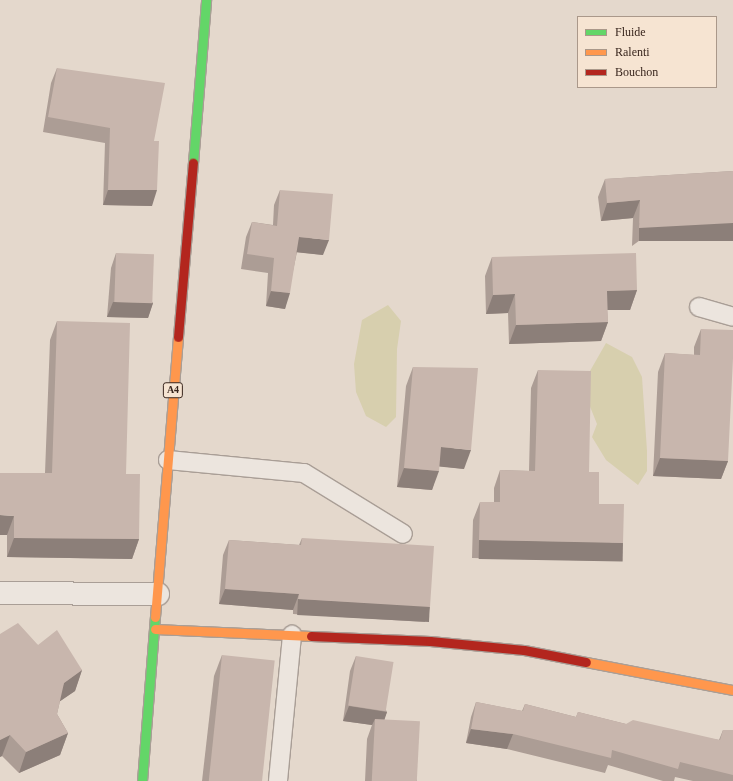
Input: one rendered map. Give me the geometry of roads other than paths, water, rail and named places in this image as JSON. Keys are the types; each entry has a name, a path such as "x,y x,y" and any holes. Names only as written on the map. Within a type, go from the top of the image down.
{"main road":[{"name":"A4","path":"142,781 206,0"},
{"path":"155,629 292,635 524,650 733,690"}],"street":[{"path":"0,594 158,594"}],"lane":[{"path":"699,307 733,317"},
{"path":"168,460 304,473 403,534"},
{"path":"278,781 292,635"}]}
